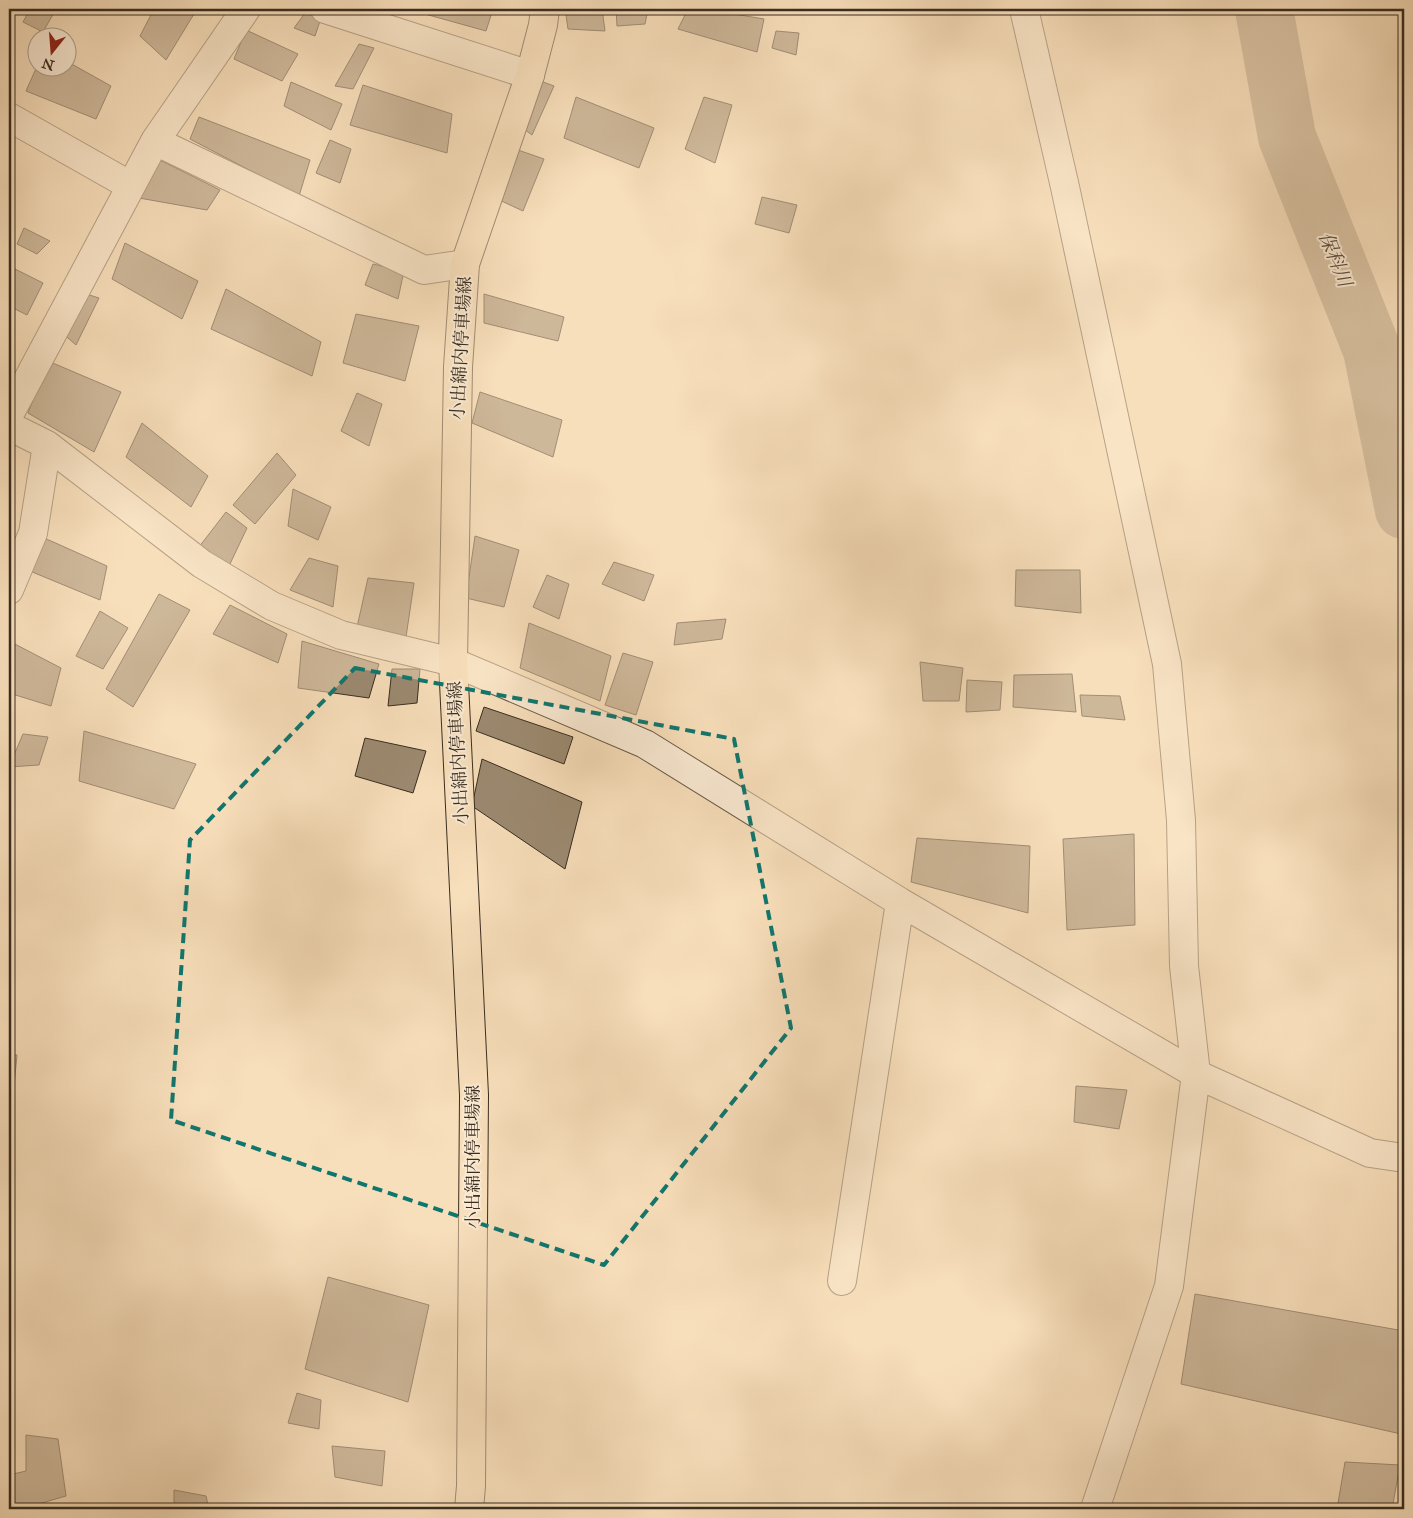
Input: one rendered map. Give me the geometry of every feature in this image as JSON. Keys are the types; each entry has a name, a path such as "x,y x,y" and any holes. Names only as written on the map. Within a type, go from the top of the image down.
{"main road":[{"name":"小出綿内停車場線","path":"469,1509 472,1476 474,1095 453,662 458,368 465,264 530,75 543,25 545,9"}],"street":[{"path":"9,415 156,141 246,9"},
{"path":"1024,9 1070,206 1167,664 1181,820 1184,966 1196,1074 1169,1286 1095,1509"},
{"path":"339,11 530,75"},
{"path":"9,117 131,186"},
{"path":"156,141 424,270 465,264"},
{"path":"9,426 47,445 202,564 272,606 341,635 453,662 645,744 900,902 1196,1074 1370,1153 1404,1158"},
{"path":"9,590 33,533 47,445"},
{"path":"842,1281 900,902"}],"highlighted area":[{"path":"355,668 734,739 791,1028 604,1265 171,1120 190,840"}],"building":[{"path":"30,9 56,9 45,28 35,28 23,22"},
{"path":"154,9 197,9 166,60 140,36"},
{"path":"407,9 493,9 486,31"},
{"path":"590,9 602,9 605,31 568,29 566,15"},
{"path":"616,9 648,9 645,24 617,26"},
{"path":"688,9 704,9 764,19 757,52 678,29"},
{"path":"305,13 321,18 315,36 294,28"},
{"path":"246,30 298,54 282,81 234,59"},
{"path":"776,31 799,33 796,55 772,48"},
{"path":"359,44 374,48 353,89 335,86"},
{"path":"78,68 111,86 96,119 26,91 32,78 78,78"},
{"path":"535,79 554,86 532,135 520,126"},
{"path":"291,82 342,104 331,130 284,106"},
{"path":"363,85 452,114 447,153 350,125"},
{"path":"576,97 654,128 639,168 564,138"},
{"path":"704,97 732,105 715,163 685,149"},
{"path":"199,117 310,160 299,196 190,139"},
{"path":"330,140 351,149 340,183 316,173"},
{"path":"515,149 544,159 523,211 495,198"},
{"path":"154,157 220,190 207,210 139,198"},
{"path":"762,197 797,205 789,233 755,224"},
{"path":"24,228 50,241 37,254 17,244"},
{"path":"125,243 198,281 182,319 112,279"},
{"path":"373,264 404,271 398,299 365,285"},
{"path":"9,266 43,283 27,315 9,306"},
{"path":"226,289 321,342 312,376 211,329"},
{"path":"83,293 99,298 76,345 60,331"},
{"path":"484,294 564,317 558,341 484,323"},
{"path":"356,314 419,326 405,381 343,363"},
{"path":"48,361 121,392 94,452 28,413"},
{"path":"480,392 562,420 553,457 472,423"},
{"path":"357,393 382,404 369,446 341,431"},
{"path":"142,423 208,476 191,507 126,457"},
{"path":"277,453 296,475 255,524 233,505"},
{"path":"293,489 331,507 318,540 288,526"},
{"path":"226,512 247,528 229,566 199,547"},
{"path":"475,536 519,550 504,607 466,598"},
{"path":"42,537 107,566 100,600 25,569"},
{"path":"309,558 338,566 333,607 290,590"},
{"path":"614,562 654,575 644,601 602,584"},
{"path":"1016,570 1080,570 1081,613 1015,606"},
{"path":"547,575 569,584 559,619 533,607"},
{"path":"368,578 414,583 406,637 357,627"},
{"path":"159,594 190,610 133,707 106,689"},
{"path":"230,605 287,634 278,663 213,634"},
{"path":"100,611 128,628 103,669 76,656"},
{"path":"726,619 722,639 674,645 677,623"},
{"path":"529,623 611,656 600,701 520,668"},
{"path":"9,641 61,668 51,706 9,693"},
{"path":"302,641 379,664 369,698 298,688"},
{"path":"623,653 653,662 636,715 605,705"},
{"path":"920,662 963,668 959,701 923,701"},
{"path":"392,669 420,669 417,703 388,706"},
{"path":"1072,674 1076,712 1013,707 1014,675"},
{"path":"967,680 1002,682 1000,710 966,712"},
{"path":"1080,695 1120,696 1125,720 1082,716"},
{"path":"484,707 573,737 564,764 476,731"},
{"path":"84,731 196,764 174,809 79,781"},
{"path":"23,734 48,737 39,765 9,767"},
{"path":"365,738 426,751 413,793 355,776"},
{"path":"482,759 582,802 565,869 472,806"},
{"path":"1134,834 1135,925 1067,930 1063,839"},
{"path":"917,838 1030,846 1028,913 911,882"},
{"path":"9,1055 17,1055 12,1106 9,1105"},
{"path":"1076,1086 1127,1090 1119,1129 1074,1122"},
{"path":"328,1277 429,1305 408,1402 305,1369"},
{"path":"1195,1294 1404,1331 1404,1398 1401,1434 1181,1384"},
{"path":"297,1393 321,1400 319,1429 288,1423"},
{"path":"26,1435 58,1439 66,1496 21,1509 9,1509 9,1475 26,1471"},
{"path":"332,1446 385,1451 382,1486 335,1477"},
{"path":"1345,1462 1400,1465 1392,1509 1337,1509"},
{"path":"174,1490 206,1496 209,1509 174,1509"}],"waterway":[{"name":"保科川","path":"1264,9 1287,137 1372,350 1404,510"}]}
